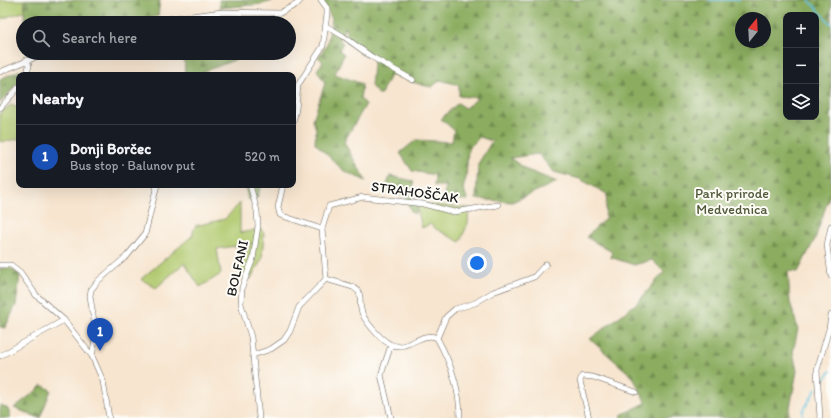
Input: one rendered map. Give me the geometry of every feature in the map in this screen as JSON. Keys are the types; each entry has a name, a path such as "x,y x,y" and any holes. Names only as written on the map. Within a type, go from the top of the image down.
{"street":[{"path":"191,16 222,12 280,13 297,4 301,0"},
{"path":"296,109 298,85 323,46 327,8 321,0"},
{"path":"326,26 343,36 372,57 413,80"},
{"path":"0,72 26,60 29,65 28,72"},
{"path":"0,108 16,90"},
{"path":"92,356 96,334 90,296 91,290 98,281 127,256 145,234 156,188"},
{"name":"BOLFANI","path":"251,188 257,211 258,226 253,259 242,287 241,304 242,313 250,331 259,418"},
{"path":"253,355 272,349 284,340 290,331 299,307 326,279 322,229 280,215 278,207 282,188"},
{"name":"STRAHOŠČAK","path":"322,229 329,206 363,197 423,204 454,212 498,205"},
{"path":"831,226 826,245 831,276"},
{"path":"437,338 446,317 455,309 475,303 493,292 534,277 546,264"},
{"path":"0,265 11,265 20,272 36,295 64,320 92,356 103,381 109,418"},
{"path":"326,279 353,287 358,291 362,314 380,336 391,345 398,347 430,336 437,338 451,366 459,397 460,418"},
{"path":"820,418 817,377 831,315"},
{"path":"0,356 64,320"},
{"path":"391,345 381,375 391,418"},
{"path":"589,418 580,381 582,376 593,377 636,392"}],"green space":[{"path":"0,0 62,0 0,19"},
{"path":"25,0 160,0 158,16 24,16"},
{"path":"219,0 275,0 263,4 220,8"},
{"name":"Park prirode Medvednica","path":"322,0 831,0 831,191 815,239 798,272 788,271 790,302 798,329 793,352 797,371 788,418 622,418 621,415 646,403 633,377 590,339 637,303 664,272 652,260 634,265 610,257 612,252 586,237 605,219 607,194 580,179 554,172 538,154 510,158 527,170 557,182 512,202 476,199 478,164 492,141 480,137 468,149 466,178 463,189 468,200 443,199 446,186 434,186 435,175 412,171 400,153 416,140 452,142 454,130 441,119 458,103 465,108 478,98 459,96 459,85 440,80 432,87 390,75 380,96 371,86 374,54 360,54 358,48 348,43 345,27 339,39 343,43 339,50 344,54 335,74 362,84 360,99 366,104 344,142 366,181 344,171 315,143 316,129 313,120 325,83 317,70 323,62 318,57 327,44 332,19"},
{"path":"184,60 234,60 202,72 185,72"},
{"path":"20,70 20,72 16,72 16,85 0,103 0,79"},
{"path":"11,105 16,107 16,139 0,142 0,113"},
{"path":"390,176 413,181 417,213 412,213 405,196 385,191"},
{"path":"246,188 260,188 257,198 248,200"},
{"path":"240,203 240,233 260,229 264,233 262,259 250,280 237,263 252,243 217,249 221,274 200,287 184,263 156,288 141,279 192,236 195,226 225,219"},
{"path":"416,203 469,208 468,223 460,242 436,229 430,224 422,228"},
{"path":"0,268 10,268 20,275 16,305 5,328 0,327"},
{"path":"42,385 51,390 40,418 14,408 36,391"},
{"path":"0,404 8,409 11,418 0,418"}],"waterway":[{"path":"709,0 740,0"},
{"path":"809,0 831,24"},
{"path":"820,385 831,371"},
{"path":"802,418 803,411 816,389"}],"place":[{"name":"Donji Borčec","path":"100,351"}]}
